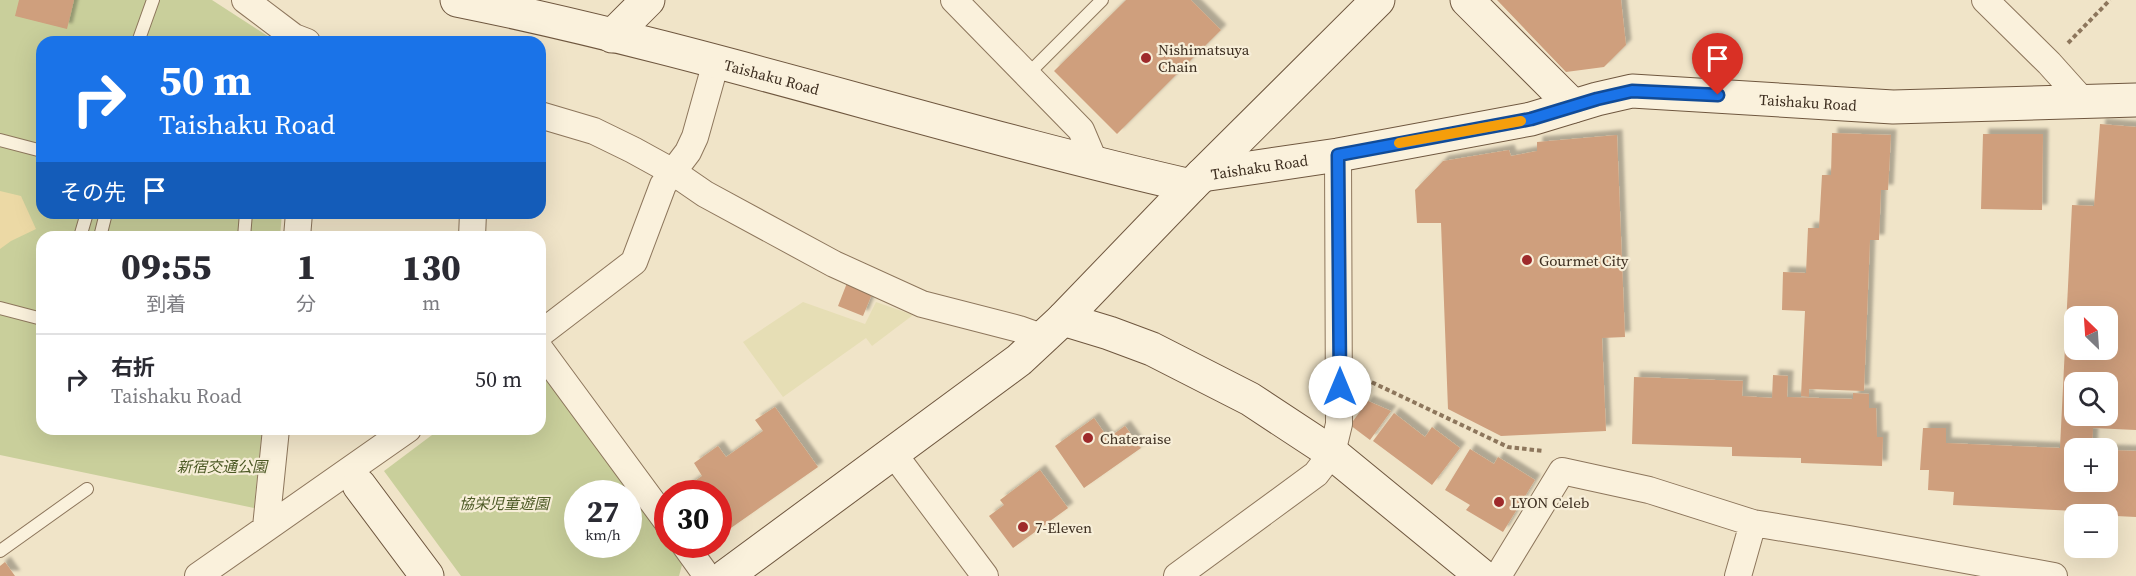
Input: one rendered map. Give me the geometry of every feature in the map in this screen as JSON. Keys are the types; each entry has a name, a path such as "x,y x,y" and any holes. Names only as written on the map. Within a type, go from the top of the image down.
{"street":[{"path":"245,0 293,36"},
{"name":"Taishaku Road","path":"457,0 529,14 1095,163 1197,181 1531,119 1632,91 1893,107 2136,100"},
{"path":"612,36 648,0"},
{"path":"954,0 1081,130 1095,163"},
{"path":"726,576 1019,360 1054,329 1197,181 1378,0"},
{"path":"1467,0 1573,106"},
{"path":"1985,0 2049,63 2084,102"},
{"path":"546,329 634,262 663,185 688,152 695,137 716,62"},
{"path":"546,117 594,131 673,172 705,194 834,264 913,300 1019,329 1109,333 1152,349 1188,366 1250,399 1332,453 1482,575 1562,471 1649,490 1753,524 2054,576"},
{"path":"1177,576 1316,474 1332,453 1340,424 1338,155"},
{"path":"546,357 654,504"},
{"path":"266,527 275,435"},
{"path":"198,576 266,527 354,478 401,435"},
{"path":"893,453 985,576"},
{"path":"354,478 427,576"},
{"path":"1738,576 1753,524"},
{"path":"694,558 707,576"}],"lane":[{"path":"140,36 153,0"},
{"path":"1028,74 1102,0"},
{"path":"0,140 36,149"},
{"path":"0,308 36,317"},
{"path":"0,551 87,489"}],"path":[{"path":"2049,63 2110,0"},
{"path":"1340,368 1508,447 1544,451"}],"shaded area":[{"path":"803,302 865,324 876,302 913,315 872,346 866,338 783,397 743,342"}],"green space":[{"name":"新宿交通公園","path":"0,0 212,0 268,36 36,36 36,219 282,219 280,231 36,231 36,435 261,435 254,508 0,455"},
{"name":"協栄児童遊園","path":"546,373 622,480 564,480 564,558 642,558 642,509 654,526 654,558 677,558 682,565 679,576 461,576 384,471 432,435 546,435"}],"sand":[{"path":"0,191 21,196 36,229 0,249"}],"building":[{"path":"19,0 74,0 67,29 15,16"},
{"path":"1126,0 1191,0 1221,30 1117,134 1054,71"},
{"path":"1497,0 1621,0 1626,45 1604,67 1566,72"},
{"path":"2100,124 2136,127 2136,430 2093,428 2092,438 2064,438 2064,492 2118,492 2118,450 2136,451 2136,517 2118,516 2118,504 2064,504 2064,510 1953,505 1954,492 1928,490 1929,470 1920,470 1923,428 1946,428 1946,443 2060,448 2064,360 2118,360 2118,306 2067,306 2072,205 2094,206"},
{"path":"1832,133 1891,135 1888,190 1881,190 1879,240 1870,240 1864,391 1809,389 1809,397 1801,396 1805,311 1782,310 1783,272 1806,273 1808,228 1819,228 1822,175 1831,175"},
{"path":"1983,134 2043,134 2042,210 1981,209"},
{"path":"1617,135 1625,337 1602,338 1606,431 1501,436 1448,409 1441,223 1417,223 1415,190 1443,161 1509,150 1511,156 1537,151 1537,142"},
{"path":"847,283 872,294 863,316 838,306"},
{"path":"1773,375 1788,376 1787,397 1853,399 1853,393 1869,394 1869,408 1876,408 1877,437 1883,437 1882,466 1801,463 1801,458 1732,456 1732,447 1632,444 1634,377 1743,381 1742,396 1772,398"},
{"path":"1368,401 1391,411 1370,440 1350,425"},
{"path":"775,407 818,467 732,527 732,480 696,480 702,476 694,463 718,446 726,457 763,431 755,420"},
{"path":"1394,413 1425,437 1432,427 1460,448 1432,485 1373,441"},
{"path":"1094,418 1108,438 1125,426 1141,448 1084,488 1055,446"},
{"path":"1470,449 1494,464 1498,457 1535,480 1503,532 1466,510 1470,505 1445,490"},
{"path":"1040,470 1068,508 1013,548 989,516 1004,505 1000,500"},
{"path":"5,562 15,576 0,576 0,566"}],"slow traffic":[{"path":"1399,143 1521,121"}],"place":[{"name":"Nishimatsuya Chain","path":"1146,58"},
{"name":"Gourmet City","path":"1527,260"},
{"name":"Chateraise","path":"1088,438"},
{"name":"LYON Celeb","path":"1499,502"},
{"name":"7-Eleven","path":"1023,527"}],"route":[{"path":"1340,387 1338,155 1531,119 1632,91 1718,95"}]}
